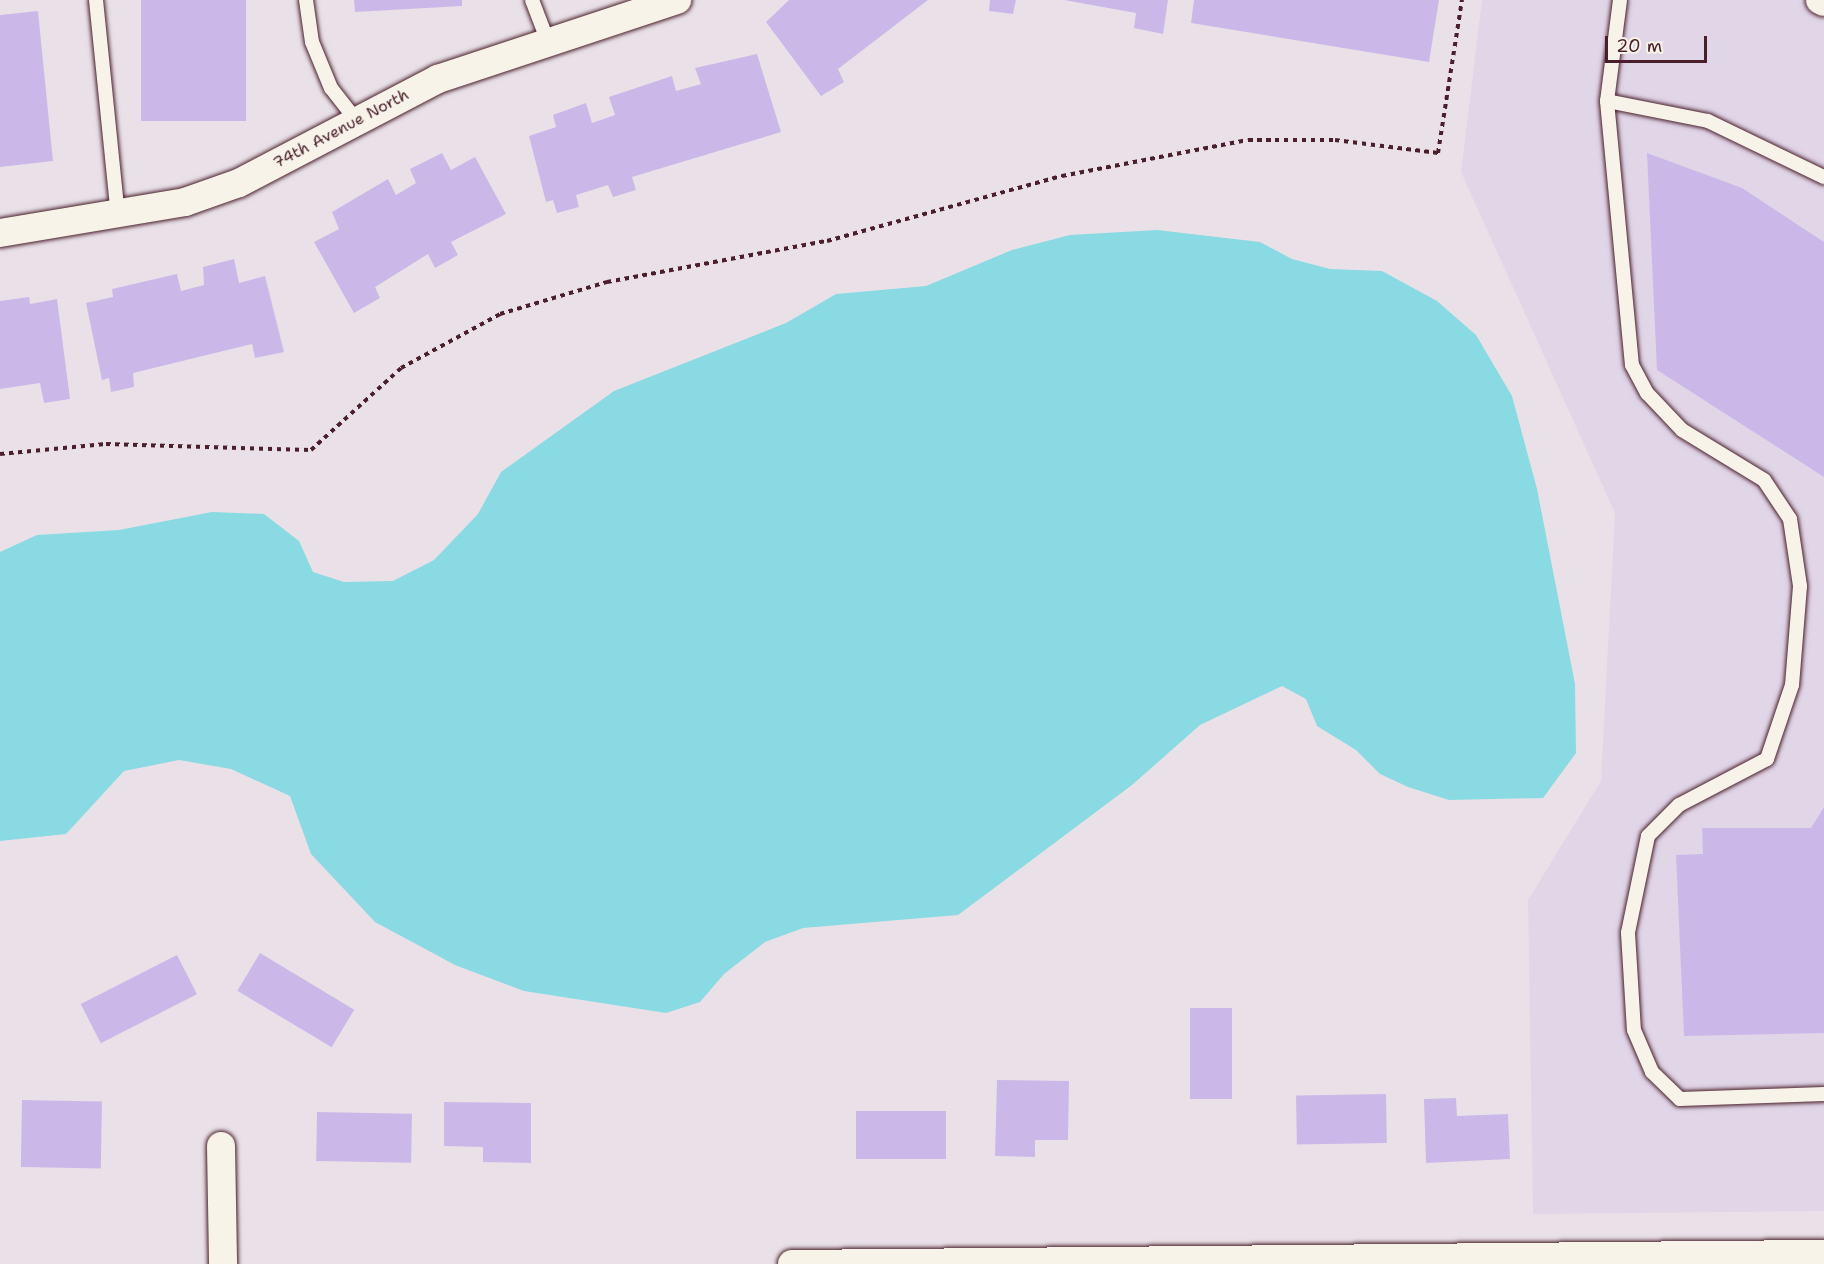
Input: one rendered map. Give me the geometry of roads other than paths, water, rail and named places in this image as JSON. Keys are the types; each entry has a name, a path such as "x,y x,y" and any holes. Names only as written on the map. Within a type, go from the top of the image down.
{"street":[{"name":"74th Avenue North","path":"0,233 185,202 239,183 438,79 677,0"},
{"path":"221,1146 223,1264"},
{"path":"792,1264 1661,1260 1824,1254"}],"lane":[{"path":"96,0 118,215"},
{"path":"306,0 312,42 327,79 356,120"},
{"path":"532,0 548,42"},
{"path":"1620,0 1607,101 1632,365 1647,393 1682,430 1764,480 1790,519 1800,586 1792,685 1767,759 1679,805 1648,836 1628,933 1634,1030 1652,1072 1680,1099 1824,1094"},
{"path":"1607,101 1708,121 1824,177"}],"water":[{"path":"1157,230 1260,242 1292,259 1330,269 1382,271 1437,301 1476,335 1512,396 1537,489 1575,684 1576,753 1543,798 1449,800 1408,787 1380,774 1356,750 1317,726 1306,699 1282,686 1200,725 1132,785 958,915 803,928 765,942 724,974 700,1002 666,1013 524,991 455,965 375,922 311,854 290,796 231,769 179,760 124,771 66,834 0,841 0,552 37,535 119,530 212,512 264,514 299,541 313,572 344,582 393,581 434,560 478,514 501,472 614,391 786,323 836,294 926,286 1012,250 1070,235"}]}
